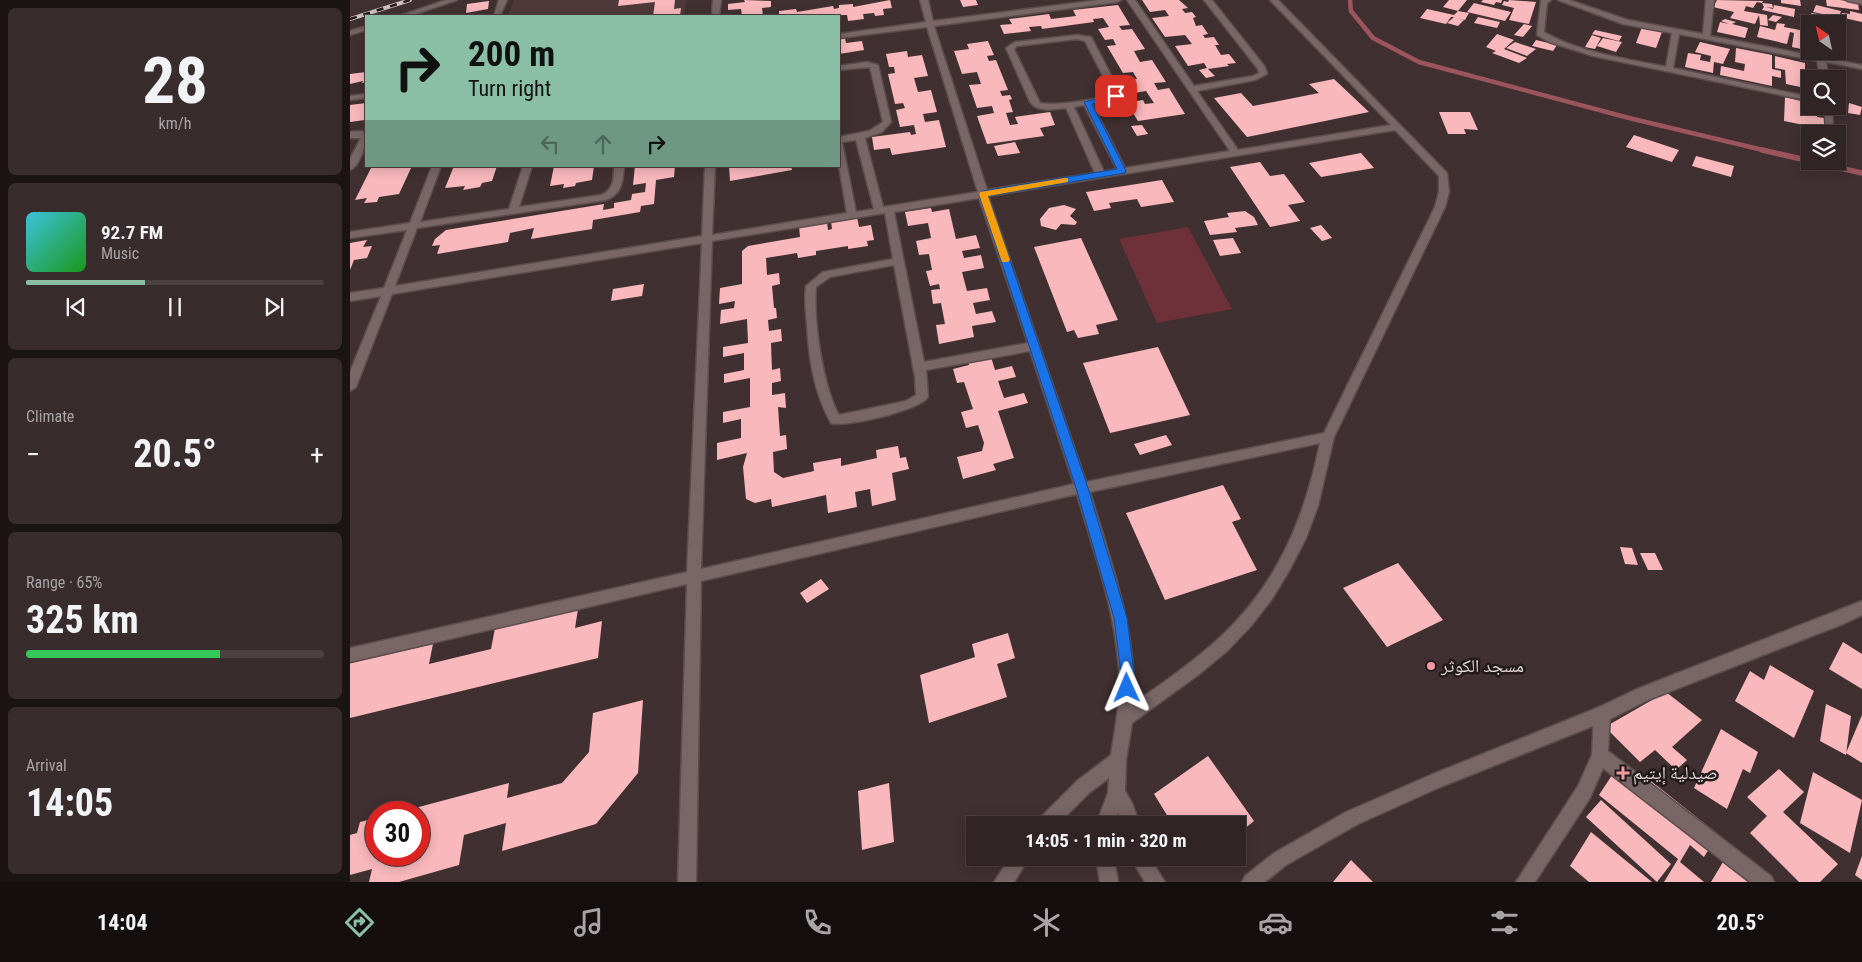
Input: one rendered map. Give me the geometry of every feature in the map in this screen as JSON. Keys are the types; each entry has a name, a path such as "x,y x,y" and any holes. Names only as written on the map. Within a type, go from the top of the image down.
{"street":[{"path":"406,15 453,0"},
{"path":"497,15 504,0"},
{"path":"716,15 717,0"},
{"path":"924,0 983,194 1082,488 1120,618 1128,673 1116,793 1108,816"},
{"path":"840,36 1117,0"},
{"path":"1131,0 1236,152"},
{"path":"1192,89 1255,78 1263,74 1262,70 1208,0"},
{"path":"1125,718 1193,670 1227,641 1269,594 1292,556 1308,520 1322,474 1328,436 1440,207 1444,192 1444,175 1274,0"},
{"path":"1547,0 1544,2 1539,29 1544,37 1593,54 1801,97"},
{"path":"1562,0 1626,22 1801,55"},
{"path":"1706,37 1710,0"},
{"path":"1850,0 1862,2"},
{"path":"350,33 365,28"},
{"path":"1669,70 1676,32"},
{"path":"1077,37 1088,40 1117,94 1113,98 1069,104 1044,107 1034,102 1011,46 1077,37"},
{"path":"1826,60 1862,67"},
{"path":"840,68 870,64 875,67 887,122 879,130 860,137 840,140"},
{"path":"350,98 365,96"},
{"path":"1087,102 1122,171"},
{"path":"1069,104 1100,174"},
{"path":"350,297 1395,126"},
{"path":"350,135 362,134 365,136"},
{"path":"860,137 884,210 898,261 923,391 922,397 918,401 840,421 834,418 825,400 818,370 810,295 811,286 827,274 898,261"},
{"path":"350,168 365,139"},
{"path":"840,149 852,215"},
{"path":"350,388 437,167"},
{"path":"513,210 528,167"},
{"path":"350,235 607,197 617,189 619,167"},
{"path":"687,882 694,576 710,167"},
{"path":"918,367 1034,346"},
{"path":"350,655 1082,488 1328,436"},
{"path":"1251,882 1280,859 1352,818 1433,782 1602,714 1643,694 1862,608"},
{"path":"1525,882 1584,792 1600,755 1602,714"},
{"path":"1600,755 1765,882"},
{"path":"1054,816 1083,788 1118,760"},
{"path":"1116,793 1128,816"},
{"path":"1004,882 1015,866"},
{"path":"1106,866 1109,882"},
{"path":"1145,866 1156,882"}],"shaded area":[{"path":"514,0 687,0 684,15 508,15"},
{"path":"1188,227 1232,309 1157,323 1119,239"}],"building":[{"path":"619,0 675,0 674,9 681,8 680,15 653,15 655,2 618,6"},
{"path":"744,0 771,1 771,7 762,8 763,15 742,15 741,9 728,10 728,4 745,2"},
{"path":"890,0 892,8 883,9 884,15 875,16 874,13 863,14 864,19 848,21 847,15 776,15 779,14 779,11 796,9 797,12 833,6 834,9 839,8 839,5 853,4 853,7"},
{"path":"960,0 976,0 978,5 963,7"},
{"path":"1142,0 1179,0 1188,8 1182,9 1185,13 1192,12 1196,17 1193,18 1196,26 1202,25 1208,34 1203,35 1205,38 1214,37 1219,45 1215,45 1221,55 1229,54 1236,63 1208,69 1215,76 1206,78 1199,70 1207,68 1204,63 1188,66 1175,46 1192,44 1185,35 1165,37 1152,18 1169,16 1165,10 1150,12"},
{"path":"1449,0 1467,0 1458,11 1443,7"},
{"path":"1483,0 1502,0 1501,3 1496,2 1494,5 1481,2"},
{"path":"1509,0 1536,2 1529,24 1509,20 1514,8 1502,5 1504,1 1508,2"},
{"path":"1717,0 1763,1 1762,3 1757,2 1753,8 1746,6 1744,11 1767,15 1768,26 1760,25 1759,15 1755,24 1730,18 1734,12 1713,7"},
{"path":"1781,0 1800,0 1801,6 1781,3"},
{"path":"1826,0 1858,3 1859,10 1827,6"},
{"path":"489,1 488,9 466,13 467,4"},
{"path":"1474,3 1511,12 1505,21 1467,12"},
{"path":"1762,3 1772,4 1773,8 1766,7 1773,9 1774,5 1795,9 1794,17 1762,10 1764,7"},
{"path":"1118,5 1130,25 1119,26 1122,30 1132,29 1145,49 1134,51 1140,62 1152,60 1166,82 1154,83 1158,90 1169,88 1185,114 1138,121 1133,113 1116,116 1110,105 1143,100 1145,104 1154,103 1146,91 1135,93 1127,80 1137,79 1133,72 1123,73 1107,46 1116,45 1113,39 1105,40 1098,29 1109,27 1103,18 1093,19 1094,22 1042,29 1041,26 1029,27 1031,31 1004,34 1000,25 1012,24 1009,19 1049,14 1051,19 1076,16 1073,10"},
{"path":"1816,5 1841,11 1840,15 1813,12"},
{"path":"1427,9 1454,15 1458,11 1469,13 1465,20 1455,18 1464,20 1458,26 1447,23 1454,17 1451,17 1446,24 1420,18"},
{"path":"1850,11 1862,14 1862,22 1846,18 1846,15 1842,15 1842,13 1850,14"},
{"path":"1773,15 1782,17 1776,22 1768,20"},
{"path":"1478,17 1500,22 1497,28 1474,23"},
{"path":"1725,19 1736,22 1732,24 1748,28 1745,38 1717,32 1720,22 1729,24 1721,21"},
{"path":"1777,23 1785,24 1784,27 1801,30 1801,49 1792,47 1794,33 1790,32 1787,44 1757,37 1760,26 1775,30"},
{"path":"1524,24 1532,26 1523,37 1514,35"},
{"path":"1642,27 1662,32 1656,48 1636,43"},
{"path":"1595,30 1622,36 1619,41 1592,34"},
{"path":"1497,34 1514,40 1504,49 1527,58 1519,63 1492,53 1496,51 1486,47"},
{"path":"1592,35 1601,38 1595,49 1585,47"},
{"path":"845,38 846,43 862,41 864,50 840,54 840,39"},
{"path":"1603,38 1622,42 1616,52 1597,46"},
{"path":"1536,40 1557,45 1553,51 1532,46"},
{"path":"988,41 994,55 987,56 989,61 996,60 1008,90 1000,91 1002,96 1010,95 1012,99 1009,100 1013,112 1006,113 1010,125 1018,124 1015,117 1050,112 1055,125 1040,128 1044,136 987,144 977,116 994,113 992,106 977,108 969,85 981,84 977,72 962,74 954,51 969,49 967,44"},
{"path":"1515,42 1536,49 1527,56 1506,48"},
{"path":"1700,42 1730,49 1723,64 1714,62 1713,73 1685,67 1688,53 1701,55 1700,60 1710,62 1711,56 1695,52"},
{"path":"1736,48 1772,55 1772,69 1781,71 1781,78 1772,76 1772,86 1720,75 1721,66 1744,71 1745,64 1735,62"},
{"path":"907,51 908,57 922,55 928,76 914,78 918,92 931,90 937,112 923,114 925,122 939,120 946,147 892,155 890,148 874,150 872,137 910,132 911,135 916,134 914,125 900,127 896,110 905,108 903,103 895,104 888,74 895,73 894,67 889,67 886,54"},
{"path":"1775,56 1805,63 1805,70 1801,70 1801,87 1786,84 1785,70 1775,68"},
{"path":"365,72 365,82 350,84 350,74"},
{"path":"1334,79 1369,112 1247,137 1214,98 1241,93 1253,106 1319,93 1309,84"},
{"path":"1785,97 1801,101 1801,115 1817,115 1817,117 1824,118 1824,125 1804,125 1784,121"},
{"path":"365,103 365,120 350,122 350,105"},
{"path":"1849,103 1862,107 1860,115 1848,113"},
{"path":"1439,112 1470,112 1478,130 1464,129 1466,134 1448,134"},
{"path":"1142,125 1148,134 1137,136 1131,126"},
{"path":"1634,135 1679,150 1672,162 1626,147"},
{"path":"1015,142 1020,153 998,156 994,146"},
{"path":"1361,153 1374,168 1321,177 1309,163"},
{"path":"1696,156 1734,166 1731,177 1692,166"},
{"path":"1260,162 1270,176 1284,174 1305,202 1288,205 1300,221 1270,227 1230,167"},
{"path":"372,167 412,167 399,194 379,197 377,202 364,203 367,198 355,200"},
{"path":"454,167 497,167 492,181 482,183 480,187 463,190 465,186 445,188"},
{"path":"554,167 594,167 592,180 563,188 564,184 550,186"},
{"path":"635,167 675,167 674,177 656,180 654,204 641,206 640,212 593,220 592,229 531,239 534,228 510,233 508,242 437,254 440,245 432,246 435,239 446,230 604,204 603,210 614,208 614,203 631,200 632,194 645,192 646,183 633,185"},
{"path":"729,167 791,167 792,170 730,181"},
{"path":"1162,180 1174,202 1141,207 1137,199 1109,203 1111,208 1094,211 1086,192"},
{"path":"1064,205 1076,209 1070,216 1077,222 1075,225 1061,224 1056,230 1041,226 1040,219 1049,208"},
{"path":"931,208 932,212 949,209 956,239 976,235 980,248 962,251 964,258 981,255 984,268 962,272 967,291 987,288 990,300 973,303 976,314 992,311 996,322 972,326 974,337 939,344 936,325 945,324 941,303 933,304 931,290 940,289 939,284 930,286 926,271 932,270 929,254 919,255 916,241 931,238 928,223 908,226 905,212"},
{"path":"1245,211 1254,217 1258,225 1235,228 1237,232 1210,235 1204,221 1229,217 1227,213"},
{"path":"857,217 859,227 871,225 874,240 867,241 868,246 848,249 848,246 816,251 816,255 798,258 797,253 766,258 767,275 779,273 780,284 772,286 777,318 768,320 769,331 781,329 782,341 771,343 772,370 780,368 781,381 772,383 772,395 785,393 786,408 778,407 780,436 786,435 787,449 773,452 774,472 783,478 814,471 813,463 841,458 841,466 877,458 876,450 898,446 900,458 906,457 909,469 892,473 896,500 872,506 870,489 855,492 857,507 828,513 826,495 772,507 771,499 755,503 746,499 743,467 747,453 717,460 717,443 741,438 741,419 723,423 723,412 750,407 750,378 724,383 724,374 744,370 744,353 723,357 723,347 748,343 747,319 720,324 721,310 734,308 735,301 719,304 720,288 742,284 742,251 748,246 800,237 799,226 827,222 828,230 832,229 831,221"},
{"path":"1321,225 1332,238 1322,241 1310,228"},
{"path":"1081,238 1118,320 1096,325 1099,334 1078,338 1074,330 1067,332 1034,247"},
{"path":"1233,238 1241,253 1220,256 1213,240"},
{"path":"367,240 363,247 372,246 367,258 354,260 350,270 350,243"},
{"path":"644,284 642,296 611,301 613,289"},
{"path":"1158,347 1190,415 1110,433 1083,363"},
{"path":"991,357 995,370 1012,366 1016,377 998,381 1004,398 1024,393 1028,403 998,411 1014,458 993,464 996,470 963,479 957,457 982,451 984,443 978,425 966,428 961,412 973,409 964,382 957,383 953,369 969,365 968,362"},
{"path":"1166,435 1172,445 1140,455 1134,444"},
{"path":"1223,485 1241,519 1232,522 1257,570 1165,600 1126,513"},
{"path":"1620,547 1632,548 1638,565 1625,564"},
{"path":"1640,553 1655,553 1663,570 1648,570"},
{"path":"1398,563 1443,620 1387,647 1343,588"},
{"path":"821,579 829,589 807,603 800,593"},
{"path":"578,609 575,628 602,621 598,658 350,718 350,663 433,644 429,664 491,649 495,628"},
{"path":"1008,633 1015,658 997,664 1007,697 929,723 920,675 975,657 972,644"},
{"path":"1843,642 1862,654 1862,689 1829,669"},
{"path":"1770,665 1814,691 1794,738 1735,701 1750,671 1764,680"},
{"path":"1666,692 1702,720 1672,747 1687,760 1676,770 1655,750 1640,762 1605,727"},
{"path":"643,700 638,773 596,824 502,851 506,823 464,835 459,865 399,882 369,882 372,869 350,875 350,835 357,833 360,822 365,821 365,866 430,866 430,804 509,783 507,798 562,783 589,752 593,713"},
{"path":"1826,704 1851,716 1846,755 1820,741"},
{"path":"1862,715 1862,763 1846,753"},
{"path":"1721,729 1758,752 1750,773 1743,769 1727,809 1694,788"},
{"path":"1208,756 1254,821 1246,828 1246,816 1167,816 1154,794"},
{"path":"1779,769 1804,792 1783,812 1838,864 1820,882 1799,882 1750,833 1767,816 1747,797"},
{"path":"1614,772 1639,791 1647,778 1718,834 1704,857 1690,845 1680,862 1704,882 1664,882 1678,859 1599,795"},
{"path":"1813,772 1862,800 1850,853 1800,823"},
{"path":"889,783 894,842 862,850 858,791"},
{"path":"1601,800 1671,864 1657,882 1586,817"},
{"path":"1591,832 1652,882 1589,882 1570,866"},
{"path":"1862,856 1862,880 1855,875"},
{"path":"1726,857 1757,882 1711,882"},
{"path":"1351,860 1373,882 1333,882"}],"waterway":[{"path":"1350,0 1351,11 1373,38 1419,62 1629,118 1767,151"},
{"path":"1762,150 1862,173"}],"railway":[{"path":"350,19 410,0"}],"slow traffic":[{"path":"1005,260 983,194 1065,180"}],"place":[{"name":"مسجد الكوثر","path":"1431,666"},
{"name":"صيدلية إيتيم","path":"1623,773"}],"route":[{"path":"1116,96 1087,102 1122,171 983,194 1082,488 1120,618 1128,673 1127,688"}]}
